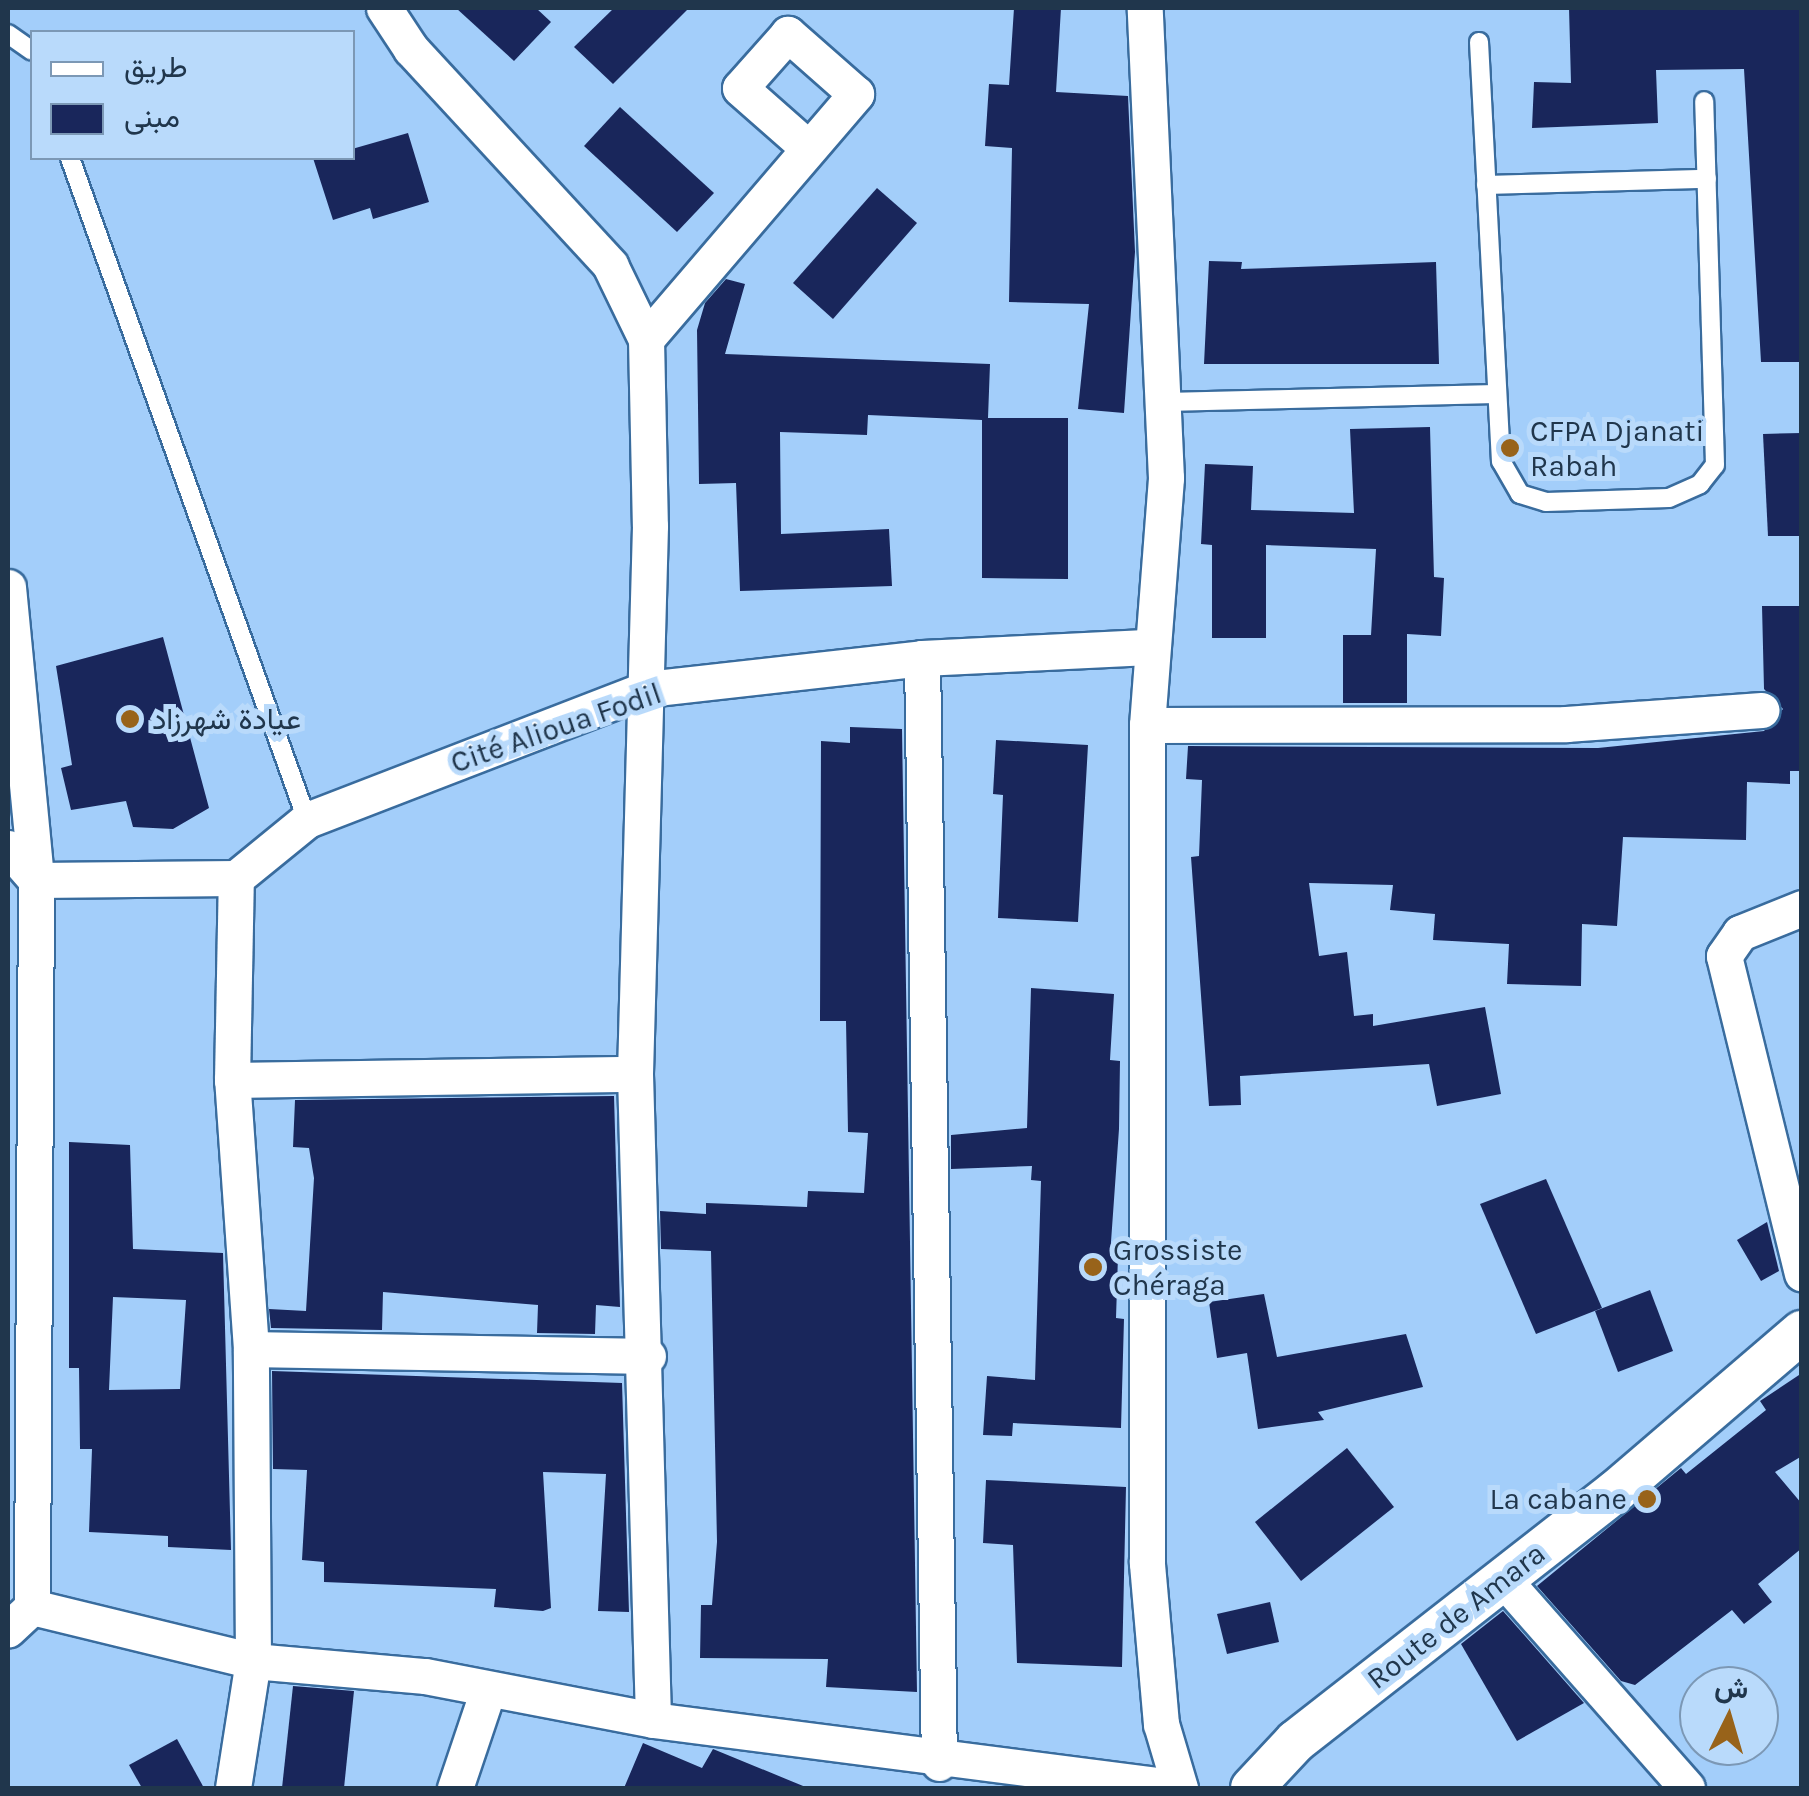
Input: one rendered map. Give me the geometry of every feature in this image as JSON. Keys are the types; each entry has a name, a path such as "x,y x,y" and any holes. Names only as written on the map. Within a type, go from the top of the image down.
{"street":[{"path":"384,8 411,49 610,265 646,339 647,689 635,1074 648,1356 654,1720"},
{"path":"8,588 36,880 36,1394 20,1618 252,1662 424,1676 654,1720 938,1763 1180,1788 1161,1724 1148,1562 1146,725 1148,647 1164,551 1164,402 1145,8"},
{"path":"646,339 808,148"},
{"name":"Cité Alioua Fodil","path":"236,878 306,820 647,689 922,658 1148,647"},
{"path":"922,658 938,1763"},
{"path":"1146,725 1566,724 1762,710"},
{"path":"8,848 36,880 236,878 232,1080 251,1349 252,1662 233,1788"},
{"path":"1802,908 1740,933 1724,956 1802,1274"},
{"path":"232,1080 635,1074"},
{"name":"Route de Amara","path":"1252,1788 1296,1740 1503,1579 1802,1332"},
{"path":"251,1349 648,1356"},
{"path":"8,1360 36,1394"},
{"path":"1503,1579 1688,1788"},
{"path":"454,1788 488,1690"}],"lane":[{"path":"8,34 30,50"},
{"path":"1479,42 1501,461 1520,494 1546,502 1669,498 1700,484 1715,465 1717,426 1704,101"},
{"path":"71,160 306,820"},
{"path":"1486,185 1707,180"},
{"path":"1164,402 1496,394"}],"building":[{"path":"456,8 536,8 551,22 514,61"},
{"path":"614,8 689,8 613,84 574,47"},
{"path":"1014,8 1061,8 1056,92 1128,96 1135,252 1124,413 1078,409 1089,304 1009,302 1012,148 985,146 989,84 1009,85"},
{"path":"1569,8 1802,8 1802,362 1761,362 1744,69 1656,70 1658,123 1532,128 1534,82 1571,83"},
{"path":"620,107 714,193 677,232 584,146"},
{"path":"408,133 429,202 373,219 370,208 333,220 314,160 355,160 355,148"},
{"path":"877,188 917,223 833,319 793,283"},
{"path":"1209,261 1242,262 1241,269 1436,262 1439,364 1204,364"},
{"path":"726,279 745,284 725,354 990,364 988,418 1068,418 1068,579 982,578 982,420 868,415 867,435 780,432 781,534 889,529 892,586 740,591 736,483 699,484 697,330 705,303"},
{"path":"1430,427 1434,577 1444,578 1441,636 1407,634 1407,703 1343,703 1343,635 1371,635 1376,549 1266,545 1266,638 1212,638 1212,545 1201,544 1205,464 1253,466 1251,510 1354,513 1350,429"},
{"path":"1802,433 1802,536 1768,536 1763,434"},
{"path":"1762,606 1802,606 1802,771 1790,771 1790,784 1747,782 1746,840 1623,837 1617,926 1582,924 1581,986 1507,984 1509,944 1433,940 1435,914 1390,910 1393,885 1309,883 1319,956 1347,952 1354,1016 1373,1014 1373,1026 1485,1007 1501,1094 1437,1106 1429,1064 1240,1076 1241,1105 1209,1106 1191,857 1199,856 1202,780 1186,779 1188,746 1598,748 1764,731 1783,709 1764,689"},
{"path":"163,637 209,808 173,829 133,827 126,801 71,810 61,768 72,765 56,666"},
{"path":"850,727 902,729 917,1692 826,1687 828,1659 700,1658 701,1605 712,1605 717,1542 711,1251 661,1249 660,1211 706,1214 706,1203 807,1207 808,1191 864,1193 868,1133 848,1132 846,1021 820,1021 821,741 850,743"},
{"path":"996,740 1088,745 1078,922 998,918 1003,795 993,794"},
{"path":"1031,988 1114,994 1110,1060 1120,1061 1119,1129 1110,1256 1118,1256 1116,1318 1124,1319 1121,1428 1013,1423 1012,1436 983,1435 987,1376 1035,1380 1041,1181 1031,1180 1032,1166 951,1169 951,1135 1027,1128"},
{"path":"614,1096 620,1307 596,1305 595,1334 537,1333 538,1305 383,1292 382,1330 271,1328 269,1309 306,1311 314,1178 309,1148 293,1147 295,1100"},
{"path":"69,1142 130,1145 133,1249 223,1253 231,1550 168,1547 168,1536 89,1532 92,1449 80,1449 79,1368 69,1368","holes":["113,1297 186,1300 180,1389 109,1390"]},
{"path":"1546,1179 1602,1308 1536,1334 1480,1204"},
{"path":"1767,1222 1779,1271 1761,1281 1737,1240"},
{"path":"1650,1290 1673,1351 1618,1372 1595,1311"},
{"path":"1264,1294 1277,1357 1406,1334 1423,1387 1318,1412 1324,1420 1258,1429 1247,1353 1217,1358 1209,1302"},
{"path":"272,1371 622,1383 629,1612 598,1611 606,1474 543,1472 551,1608 543,1611 494,1607 496,1589 324,1582 324,1562 302,1560 307,1470 273,1469"},
{"path":"1802,1373 1802,1456 1775,1472 1802,1504 1802,1548 1758,1584 1772,1602 1744,1624 1732,1610 1635,1685 1621,1681 1537,1586 1681,1468 1686,1474 1766,1410 1760,1401"},
{"path":"1347,1448 1394,1507 1301,1581 1255,1522"},
{"path":"986,1480 1126,1487 1122,1667 1017,1663 1013,1545 983,1543"},
{"path":"1270,1602 1279,1642 1227,1654 1217,1614"},
{"path":"1503,1611 1584,1703 1517,1741 1461,1644"},
{"path":"293,1686 354,1691 344,1788 282,1788"},
{"path":"177,1739 204,1788 142,1788 129,1765"},
{"path":"643,1743 702,1768 713,1749 808,1788 624,1788"}],"place":[{"name":"CFPA Djanati Rabah","path":"1510,448"},
{"name":"عيادة شهرزاد","path":"130,719"},
{"name":"Grossiste Chéraga","path":"1093,1267"},
{"name":"La cabane","path":"1647,1499"}]}
